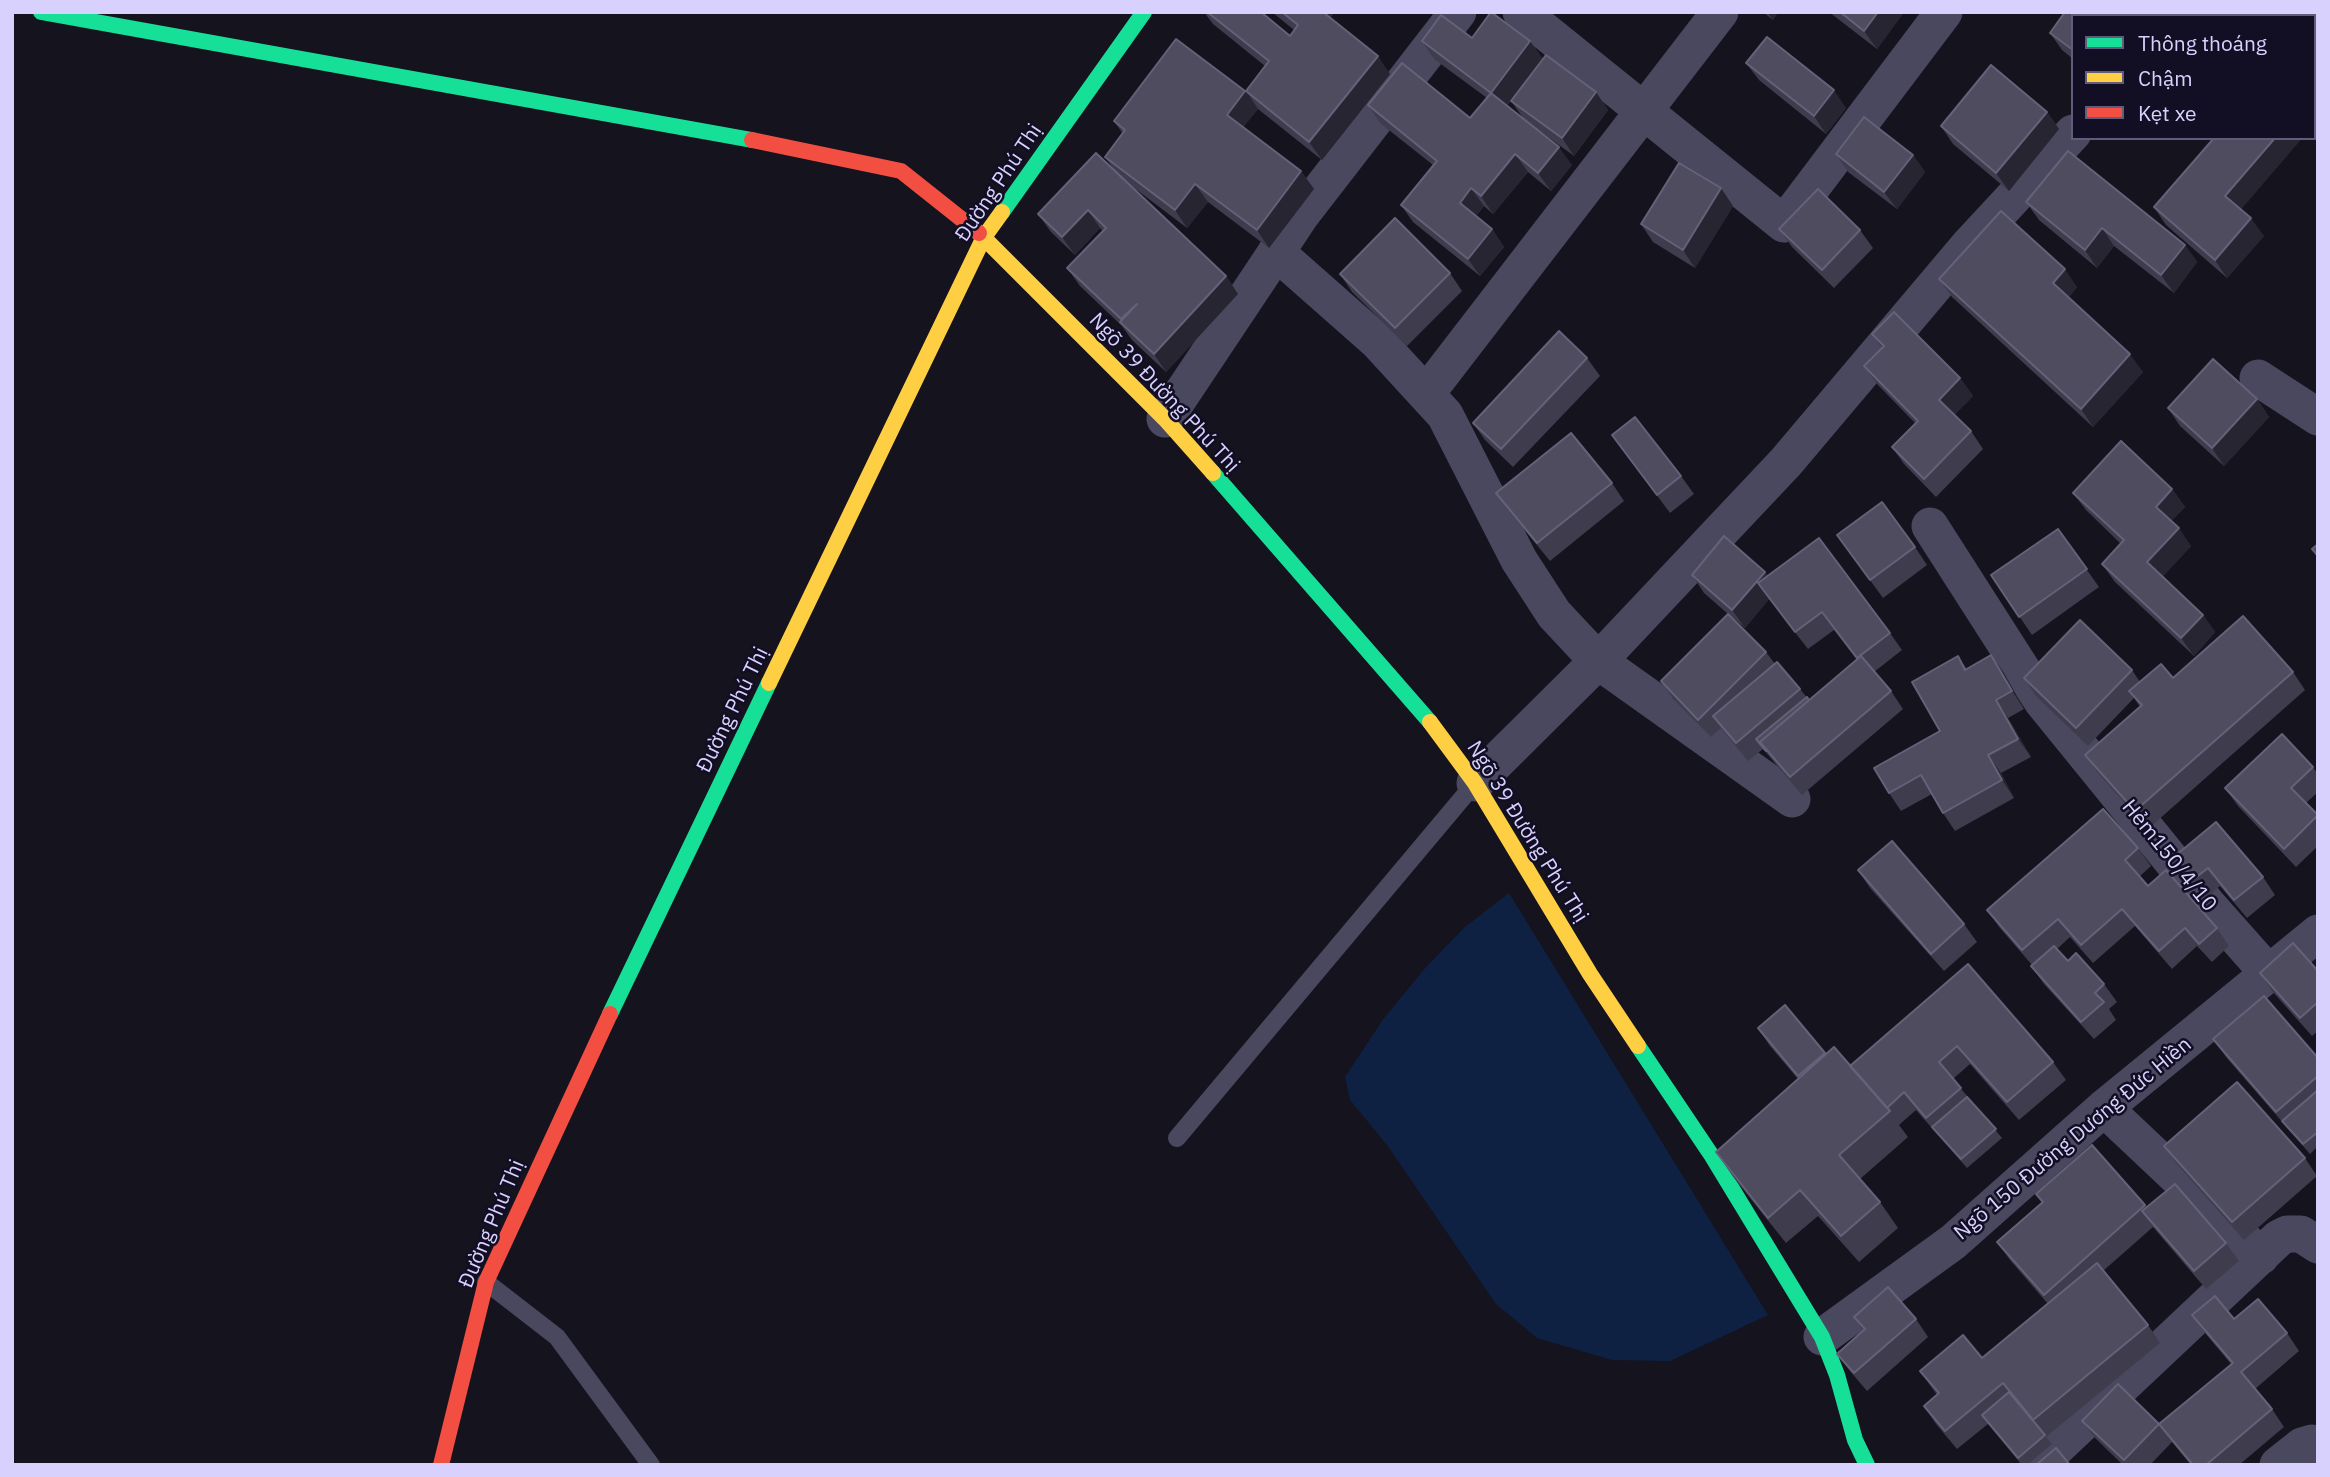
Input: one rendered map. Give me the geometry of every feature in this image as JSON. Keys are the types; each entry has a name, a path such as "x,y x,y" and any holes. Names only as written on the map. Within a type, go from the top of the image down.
{"street":[{"name":"Ngõ 39 Đường Phú Thị","path":"41,12 814,151 901,171 984,237 1165,419 1412,699 1475,783 1590,974 1712,1156 1822,1337 1867,1465"},
{"name":"Đường Phú Thị","path":"441,1465 486,1282 580,1076 984,237 1144,12"},
{"path":"1165,419 1301,215 1458,12"},
{"path":"1521,12 1645,109 1784,224 1944,12"},
{"path":"1426,394 1720,12"},
{"path":"1475,783 1598,661 1786,462 1970,244 2071,135"},
{"path":"1276,252 1378,342 1445,415 1519,560 1554,614 1598,661 1792,799"},
{"path":"2258,378 2318,418"},
{"name":"Hẻm150/4/10","path":"1930,526 2042,701 2207,904 2270,975"},
{"name":"Ngõ 150 Đường Dương Đức Hiền","path":"1822,1337 1953,1242 2104,1108 2270,975 2318,933"},
{"path":"2104,1108 2261,1256"},
{"path":"2038,1465 2287,1234 2301,1234 2318,1245"},
{"path":"2278,1465 2302,1446 2312,1443 2318,1446"}],"lane":[{"path":"1177,1138 1475,783"},
{"path":"486,1282 557,1337 651,1465"}],"water":[{"path":"1509,893 1768,1315 1670,1361 1612,1360 1537,1338 1496,1304 1387,1145 1350,1100 1345,1077 1384,1018 1426,967 1465,927"}],"building":[{"path":"1207,12 1261,12 1290,36 1298,25 1282,12 1323,12 1378,56 1309,142 1246,91 1269,61"},
{"path":"1491,12 1530,41 1491,93 1422,41 1441,15 1472,38"},
{"path":"1840,12 1878,12 1864,31"},
{"path":"2065,12 2094,12 2071,14 2071,49 2050,33"},
{"path":"1767,37 1834,90 1814,116 1746,63"},
{"path":"1176,39 1245,91 1227,115 1301,171 1257,230 1195,184 1175,210 1105,157 1125,130 1114,121"},
{"path":"1546,55 1596,92 1562,138 1511,101"},
{"path":"1402,63 1470,118 1491,93 1559,147 1538,173 1515,154 1481,196 1471,188 1460,203 1492,229 1468,259 1401,205 1437,161 1368,105"},
{"path":"1991,65 2047,112 1996,173 1941,126"},
{"path":"1864,117 1913,155 1884,192 1836,154"},
{"path":"2212,140 2273,140 2225,196 2251,218 2215,260 2154,207"},
{"path":"2068,151 2185,245 2161,275 2102,228 2085,250 2026,202"},
{"path":"1096,153 1226,276 1154,354 1120,322 1137,304 1121,319 1067,268 1106,228 1088,210 1062,237 1038,214"},
{"path":"1679,163 1721,188 1683,250 1641,224"},
{"path":"1818,189 1860,230 1822,270 1779,229"},
{"path":"2001,211 2065,269 2053,283 2130,354 2081,409 1939,279"},
{"path":"1395,218 1450,273 1395,328 1340,274"},
{"path":"1894,312 1960,378 1939,400 1971,431 1924,479 1892,447 1918,421 1864,366 1884,346 1872,334"},
{"path":"1559,331 1587,358 1501,449 1473,423"},
{"path":"2213,359 2257,399 2212,448 2168,408"},
{"path":"1635,417 1681,476 1657,495 1612,435"},
{"path":"1571,433 1612,483 1537,543 1496,493"},
{"path":"2121,441 2172,489 2156,507 2179,528 2147,562 2203,615 2181,638 2102,564 2124,540 2073,493"},
{"path":"1882,502 1915,547 1870,580 1837,535"},
{"path":"2058,529 2087,569 2019,617 1991,575"},
{"path":"1724,536 1765,572 1732,610 1692,575"},
{"path":"1819,538 1890,633 1857,658 1822,612 1795,632 1758,583"},
{"path":"2318,544 2318,556 2312,549"},
{"path":"1728,614 1766,652 1698,720 1661,681"},
{"path":"2243,616 2293,672 2135,811 2085,755 2142,705 2129,691 2161,664 2173,678"},
{"path":"2080,620 2132,670 2076,728 2024,678"},
{"path":"1991,655 2012,691 1996,700 2018,739 1988,755 2002,780 1943,813 1921,775 1889,793 1874,768 1940,731 1912,682 1958,656 1965,670"},
{"path":"1861,656 1891,691 1790,777 1760,742"},
{"path":"1777,662 1800,689 1736,743 1713,716"},
{"path":"1807,697 1809,700 1760,742 1766,751 1756,739"},
{"path":"2282,734 2313,767 2291,788 2318,815 2284,849 2225,788"},
{"path":"2103,809 2138,848 2125,860 2148,886 2166,870 2217,928 2199,944 2185,928 2159,951 2122,909 2081,945 2058,919 2022,950 1987,910"},
{"path":"2216,822 2263,877 2234,900 2208,868 2194,879 2175,856"},
{"path":"1892,841 1964,924 1931,954 1858,870"},
{"path":"2293,943 2318,971 2318,1002 2300,1018 2260,973"},
{"path":"2054,946 2068,961 2076,953 2104,984 2095,993 2104,1002 2081,1022 2031,966"},
{"path":"1968,964 2053,1062 2007,1102 1957,1046 1939,1062 1961,1088 1926,1118 1904,1092 1887,1108 1850,1066"},
{"path":"2264,996 2318,1058 2318,1076 2276,1112 2213,1039"},
{"path":"1785,1005 1825,1053 1798,1076 1758,1028"},
{"path":"1834,1047 1890,1111 1839,1155 1880,1202 1841,1236 1800,1190 1768,1218 1716,1152"},
{"path":"2237,1082 2305,1158 2232,1222 2164,1146"},
{"path":"2318,1090 2318,1132 2303,1144 2282,1121"},
{"path":"1967,1097 1996,1129 1961,1159 1932,1127"},
{"path":"2092,1145 2145,1205 2044,1295 1997,1242 2043,1202 2036,1194"},
{"path":"2175,1184 2226,1243 2194,1271 2142,1211"},
{"path":"2097,1263 2148,1325 2033,1420 2003,1383 1945,1431 1924,1406 1939,1393 1920,1371 1963,1335 1982,1358"},
{"path":"1888,1287 1916,1319 1854,1373 1837,1354 1865,1329 1854,1317"},
{"path":"2215,1296 2234,1319 2258,1299 2287,1333 2241,1372 2272,1409 2206,1465 2193,1465 2159,1424 2233,1363 2192,1315"},
{"path":"2118,1384 2159,1424 2124,1460 2082,1421"},
{"path":"2009,1392 2045,1435 2018,1458 1982,1415"},
{"path":"2056,1448 2070,1465 2036,1465"}],"traffic: fast":[{"path":"41,12 752,140"},
{"path":"1002,212 1144,12"},
{"path":"1213,473 1430,722"},
{"path":"610,1014 769,683"},
{"path":"1638,1046 1712,1156 1822,1337 1837,1375 1855,1440 1867,1465"}],"traffic: slow":[{"path":"769,683 984,237 1002,212"},
{"path":"979,233 1165,419 1213,473"},
{"path":"1430,722 1475,783 1590,974 1638,1046"}],"traffic: jam":[{"path":"752,140 901,171 979,233"},
{"path":"441,1465 486,1282 610,1014"}]}
